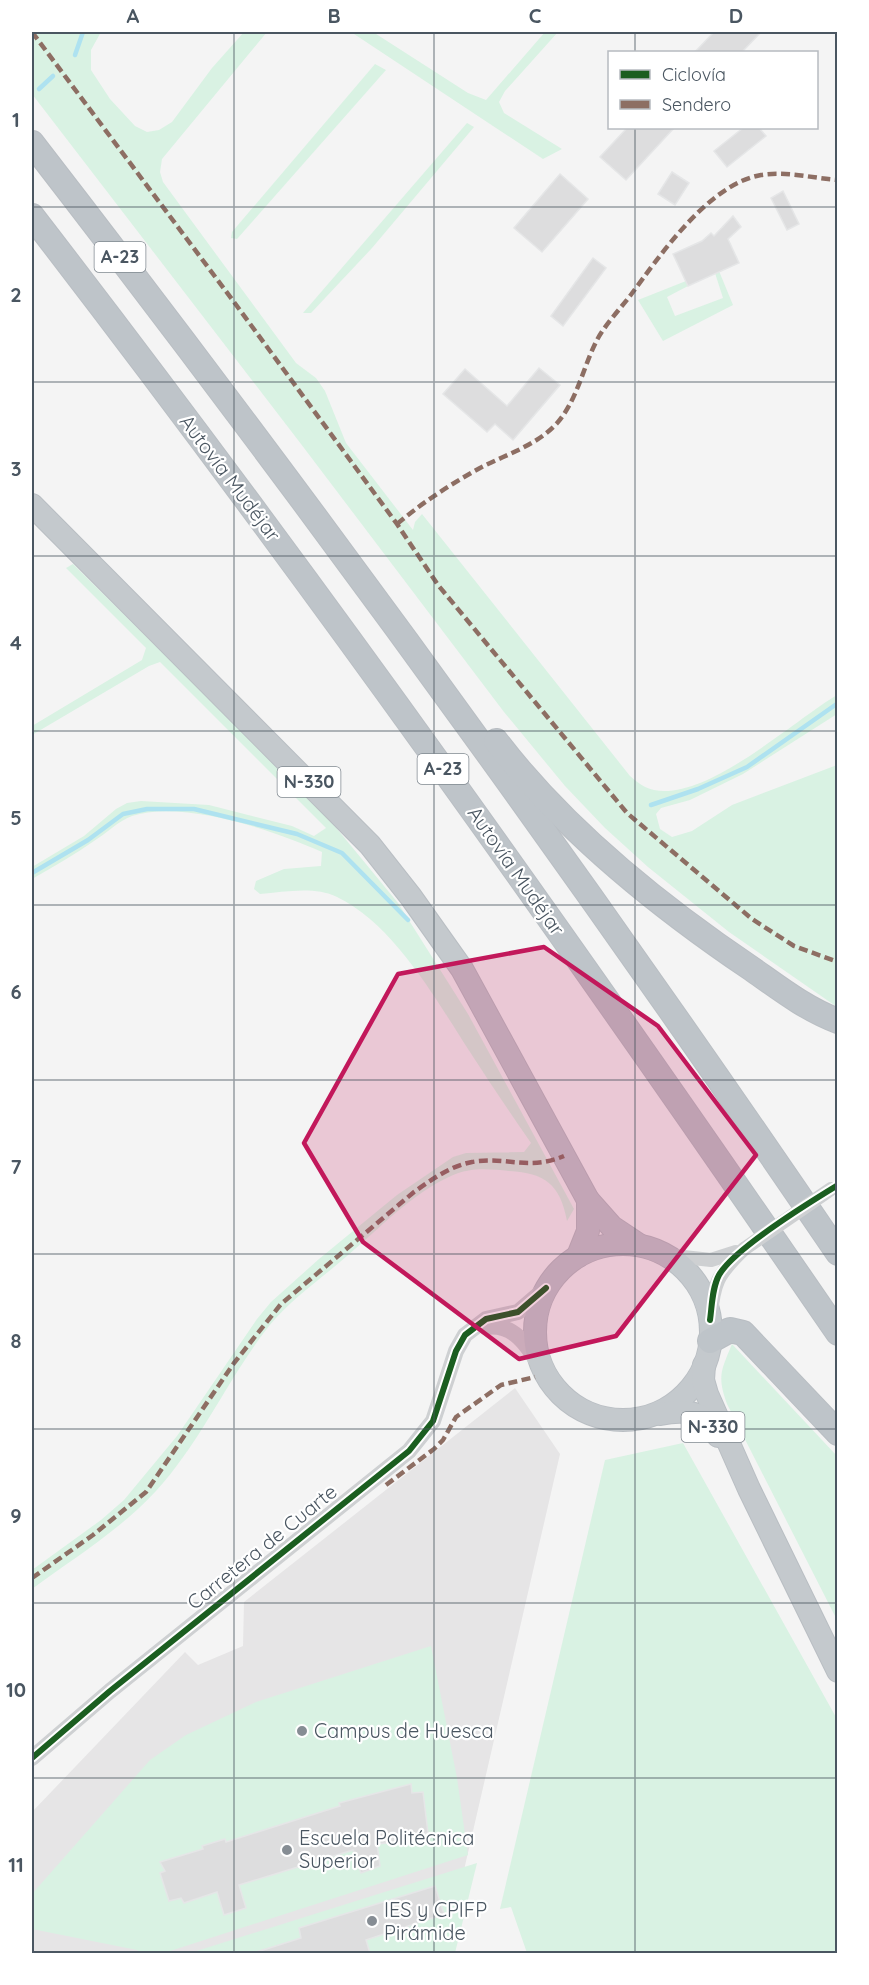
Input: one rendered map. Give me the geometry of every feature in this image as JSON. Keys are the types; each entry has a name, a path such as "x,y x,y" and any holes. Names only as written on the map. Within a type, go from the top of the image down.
{"highway":[{"name":"A-23","path":"32,143 280,471 460,715 626,948 837,1253"},
{"name":"Autovía Mudéjar","path":"32,216 223,469 439,763 677,1099 837,1333"},
{"name":"N-330","path":"32,506 370,845 411,897 462,969 588,1200 612,1227 639,1245 665,1255 695,1282 710,1331 704,1365 705,1388 749,1489 837,1671"},
{"path":"460,715 487,729 538,789 600,850 653,897 710,940 800,1002 837,1021"},
{"name":"N-330","path":"578,1256 588,1231 588,1200"},
{"name":"N-330","path":"639,1245 601,1246 578,1256 555,1276 546,1288 537,1311 535,1335 539,1359 550,1381 570,1402 595,1415 622,1420 685,1411 707,1420 749,1489"},
{"path":"710,1331 730,1330 743,1333 837,1434"},
{"name":"N-330","path":"647,1416 681,1397 704,1365"}],"street":[{"path":"710,1331 714,1290 720,1273 744,1249 835,1186"},
{"path":"665,1255 711,1260 744,1249"},
{"path":"471,1330 486,1319 518,1312 546,1288"},
{"path":"471,1330 502,1326 514,1331 550,1381"},
{"name":"Carretera de Cuarte","path":"32,1758 110,1691 409,1451 433,1421 456,1351 471,1330"}],"highlighted area":[{"path":"544,947 658,1026 756,1155 616,1336 519,1359 363,1242 304,1143 398,974"}],"shaded area":[{"name":"Campus de Huesca","path":"515,1388 560,1454 446,1948 424,1954 32,1953 32,1812 185,1652 198,1665 243,1646 244,1602"}],"green space":[{"path":"32,32 101,32 91,50 91,70 110,99 135,126 147,132 159,130 172,122 212,68 244,32 267,32 162,159 160,172 163,182 296,363 316,378 325,391 346,443 413,530 415,522 422,514 630,776 654,790 675,790 699,783 724,772 837,695 837,714 743,774 690,800 661,808 656,814 660,829 672,837 692,831 732,805 837,765 837,1007 729,932 648,867 605,828 565,786 504,712 32,94"},
{"path":"351,32 373,32 468,93 486,100 545,32 558,32 505,91 499,102 504,113 562,149 543,159"},
{"path":"375,64 386,70 237,239 231,238 232,232"},
{"path":"467,123 474,127 372,248 311,313 303,313"},
{"path":"719,271 733,305 663,341 638,300 686,281 688,286 667,297 675,316 723,298 715,273"},
{"path":"73,564 324,813 398,903 468,1014 574,1209 567,1221 555,1189 541,1178 522,1172 487,1169 465,1171 423,1192 396,1212 296,1298 269,1326 240,1367 187,1452 156,1491 112,1531 32,1589 32,1570 101,1520 124,1500 177,1436 257,1319 271,1302 319,1259 397,1195 453,1157 466,1153 524,1152 531,1143 428,987 396,945 377,926 358,910 328,894 299,891 260,894 254,889 256,881 284,869 321,866 322,852 280,835 228,820 202,814 153,812 132,816 122,821 79,851 32,879 32,867 84,836 116,809 127,803 141,801 209,805 292,826 314,836 326,828 160,662 149,666 32,735 32,726 142,660 146,648 66,568"},
{"path":"732,1344 837,1456 838,1615 835,1616 727,1404 721,1380"},
{"path":"683,1443 837,1719 837,1953 527,1953 511,1907 500,1909 605,1460"},
{"path":"431,1646 457,1778 468,1855 164,1953 141,1953 137,1950 32,1929 32,1894 150,1760 186,1735 256,1702"},
{"path":"477,1863 455,1953 370,1953 366,1940 444,1915 435,1886 299,1928 301,1938 250,1953 187,1954"}],"building":[{"path":"714,32 761,32 743,51 696,51"},
{"path":"626,129 673,129 626,180 600,157"},
{"path":"742,129 760,129 766,136 727,167 714,151"},
{"path":"672,172 689,183 675,205 658,194"},
{"path":"560,174 588,199 542,252 514,228"},
{"path":"783,191 799,224 787,230 771,198"},
{"path":"733,216 741,227 728,239 739,263 688,286 673,254 702,241 711,233 714,236"},
{"path":"593,258 606,268 563,326 551,316"},
{"path":"539,368 560,385 513,440 495,424 487,432 443,394 465,369 507,406"},
{"name":"Escuela Politécnica Superior","path":"411,1784 412,1793 423,1792 428,1833 416,1834 417,1840 377,1844 380,1866 361,1873 353,1850 239,1885 246,1908 224,1915 217,1892 184,1903 181,1898 169,1901 160,1873 165,1871 160,1862 203,1849 202,1846 225,1839 226,1842 340,1806 339,1803"},
{"name":"IES y CPIFP Pirámide","path":"435,1886 444,1914 366,1940 370,1953 260,1953 260,1951 301,1938 299,1928"}],"waterway":[{"path":"75,55 83,32"},
{"path":"39,89 53,76"},
{"path":"651,805 698,789 747,767 838,703"},
{"path":"32,873 88,840 123,814 147,809 194,809 297,834 342,853 408,920"}],"marked path":[{"path":"32,32 397,524 438,585 627,813 752,919 794,946 838,962"},
{"path":"397,524 448,487 480,468 532,443 558,422 571,403 592,350 604,329 686,224 722,192 741,181 770,174 838,180"},
{"path":"32,1578 93,1535 146,1492 234,1363 281,1304 414,1192 441,1174 472,1162 528,1163 564,1156"},
{"path":"386,1485 434,1449 443,1440 456,1417 501,1385 535,1377"}],"cycle path":[{"path":"710,1320 715,1286 727,1264 774,1227 838,1185"},
{"path":"32,1758 110,1691 409,1451 433,1421 456,1351 465,1335 486,1319 518,1312 546,1288"}],"place":[{"name":"Campus de Huesca","path":"302,1731"},
{"name":"Escuela Politécnica Superior","path":"287,1850"},
{"name":"IES y CPIFP Pirámide","path":"372,1921"}]}
